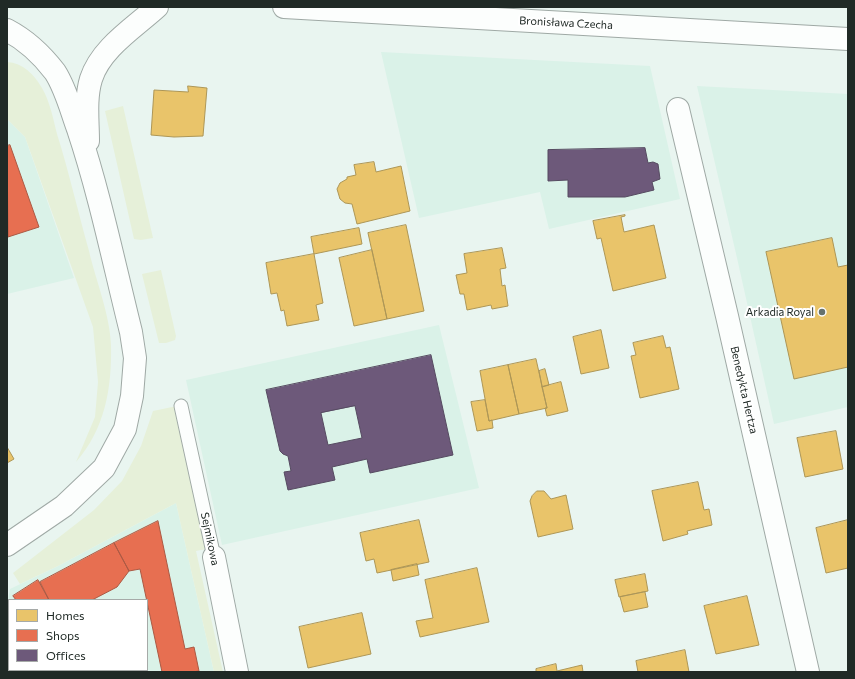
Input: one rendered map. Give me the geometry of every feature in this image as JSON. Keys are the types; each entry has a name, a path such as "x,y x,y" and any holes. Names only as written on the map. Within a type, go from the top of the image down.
{"main road":[{"path":"88,160 88,100 91,79 100,62 113,44 157,7"},
{"name":"Bronisława Czecha","path":"284,7 848,39"},
{"path":"7,30 28,44 44,58 56,73 64,90 88,160 131,332 135,358 132,396 125,429 104,468 64,506 7,545"},
{"name":"Benedykta Hertza","path":"678,109 808,672"},
{"name":"Sejmikowa","path":"214,557 237,672"}],"lane":[{"name":"Sejmikowa","path":"181,406 214,557"}],"shaded area":[{"path":"381,52 650,66 680,199 549,229 540,192 419,218"},
{"path":"7,62 13,63 28,70 39,83 47,99 66,163 108,322 111,345 111,361 105,407 94,436 76,462 95,417 98,382 93,327 25,137 7,119"},
{"path":"697,86 848,94 848,407 774,424"},
{"path":"123,106 153,238 141,240 134,239 105,111"},
{"path":"7,119 25,137 74,278 7,294"},
{"path":"161,270 176,336 175,340 166,343 159,343 142,274"},
{"path":"439,325 479,488 222,545 186,380"},
{"path":"177,406 206,549 196,551 223,672 214,672 176,503 58,566 20,584 13,573 94,510 122,481 141,446 153,411"},
{"path":"176,503 214,672 46,672 148,671 148,599 8,599 10,589 58,566"}],"building: Homes":[{"path":"188,86 207,88 203,136 174,137 151,135 154,90 188,92"},
{"path":"374,162 376,172 401,166 410,211 357,224 352,204 345,203 340,199 337,189 340,183 347,179 347,177 356,175 354,165"},
{"path":"625,215 621,217 624,232 654,225 666,278 613,291 601,238 597,239 593,221"},
{"path":"406,225 424,311 387,319 368,233"},
{"path":"359,228 362,244 314,254 311,237"},
{"path":"832,238 838,267 848,265 848,367 794,379 766,252"},
{"path":"502,248 506,268 500,269 502,286 505,285 508,306 492,309 491,305 467,310 464,294 460,294 456,275 467,273 464,254"},
{"path":"372,250 387,319 354,326 339,258"},
{"path":"314,254 323,303 316,305 319,320 287,326 284,310 281,311 277,293 271,294 266,263"},
{"path":"601,330 609,368 581,374 573,337"},
{"path":"663,336 666,348 670,347 679,389 640,398 631,356 636,355 633,343"},
{"path":"536,359 547,408 519,414 508,365"},
{"path":"508,365 519,414 489,421 480,371"},
{"path":"545,369 549,385 542,387 539,371"},
{"path":"561,382 568,411 547,416 545,408 547,408 542,387"},
{"path":"485,400 489,421 492,420 493,428 477,431 471,402"},
{"path":"836,431 843,469 805,477 797,438"},
{"path":"7,447 14,459 7,463"},
{"path":"698,482 704,510 709,509 712,525 687,531 688,534 663,541 652,491"},
{"path":"537,491 544,491 551,499 566,495 573,529 538,537 530,501 532,496"},
{"path":"419,520 429,562 377,573 374,559 366,561 360,533"},
{"path":"848,520 848,568 826,573 816,528"},
{"path":"417,564 419,575 393,581 391,570"},
{"path":"477,568 489,622 420,637 416,621 433,618 425,580"},
{"path":"645,574 648,591 619,597 615,580"},
{"path":"645,592 648,607 624,612 620,597"},
{"path":"747,596 759,645 716,654 704,606"},
{"path":"362,613 371,654 308,668 299,627"},
{"path":"685,650 689,672 638,672 636,661"},
{"path":"556,664 557,671 582,665 583,672 536,672 536,669"}],"building: Shops":[{"path":"10,145 39,227 8,237 7,146"},
{"path":"158,521 185,649 194,647 199,671 162,672 148,606 148,599 146,599 140,569 129,571 114,543"},
{"path":"114,543 129,571 117,587 94,599 48,599 40,582"},
{"path":"38,580 48,599 15,599 13,596"}],"building: Offices":[{"path":"645,148 648,163 653,162 658,164 660,179 652,182 654,190 625,197 568,197 568,180 548,181 548,150"},
{"path":"431,355 453,455 370,473 367,459 332,467 335,480 288,490 284,472 291,471 288,456 280,451 266,390","holes":["355,406 362,438 328,445 321,413"]}],"place":[{"name":"Arkadia Royal","path":"822,312"}]}
